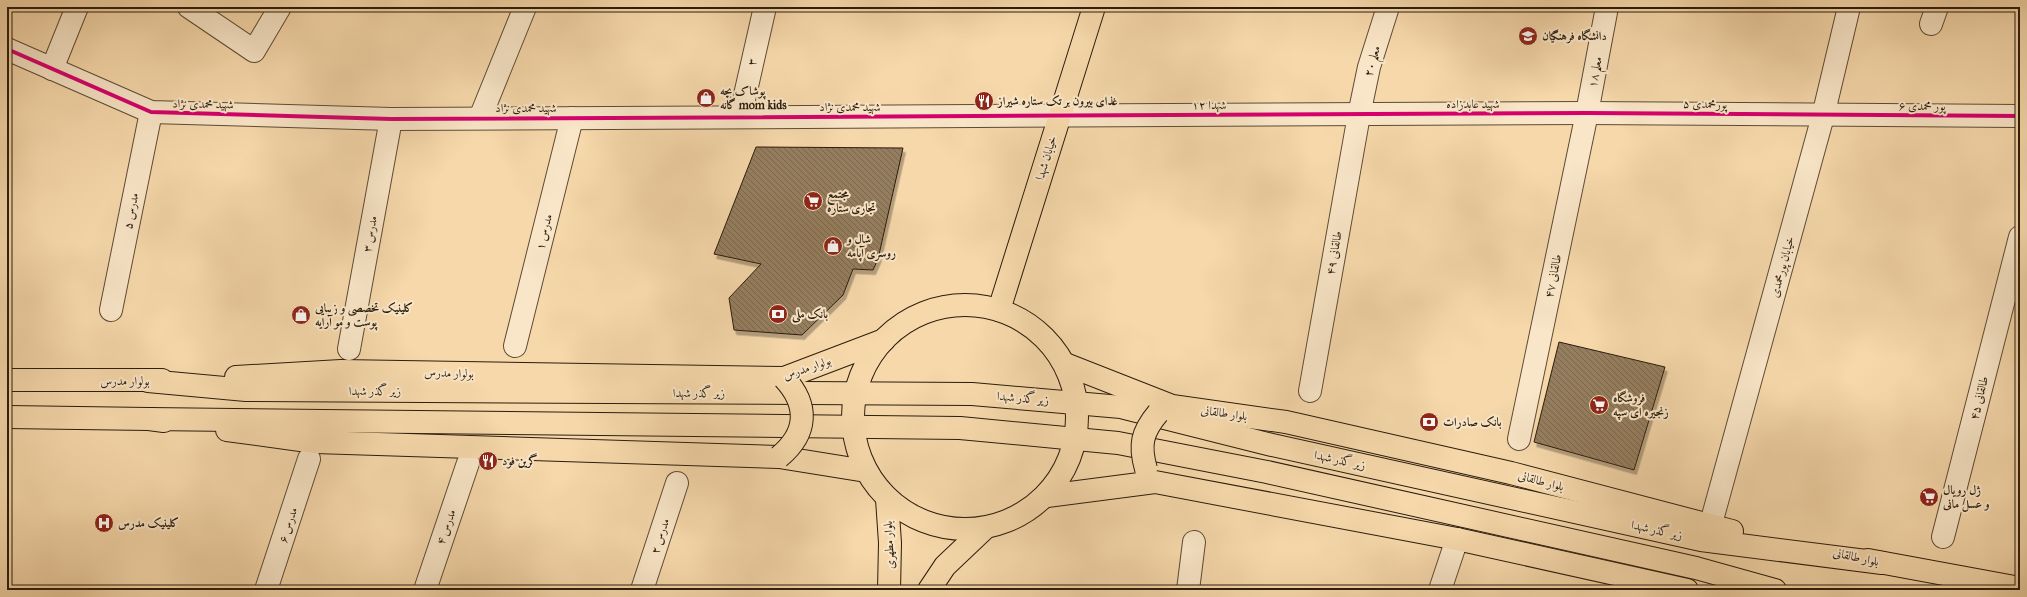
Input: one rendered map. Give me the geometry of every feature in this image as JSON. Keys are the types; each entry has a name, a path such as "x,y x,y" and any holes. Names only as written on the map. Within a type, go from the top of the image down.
{"main road":[{"name":"خیابان شهدا","path":"999,310 1094,7"},
{"path":"968,304 999,310 1026,322 1048,340 1065,364 1077,398 1078,433 1067,467 1047,496 1018,517 984,529 949,529 916,519 887,499 866,471 854,438 852,423 853,403 864,369 884,340 908,320 937,308 968,304"},
{"name":"بولوار مدرس","path":"7,380 148,381 341,371 784,378 884,340"},
{"name":"بلوار طالقانی","path":"1065,364 1165,409 1286,422 1511,473 1710,527 1882,563 2020,588"},
{"path":"778,457 791,447 798,434 802,419 801,403 795,389 784,378"},
{"name":"زیر گذر شهدا","path":"148,381 246,390 972,394 1121,407 1280,447 1701,540 1882,563"},
{"path":"1151,475 1142,454 1143,439 1148,425 1165,409"},
{"path":"7,417 960,428 1118,443 1314,482 1696,568 1776,590"},
{"path":"150,419 315,442 778,457 866,471"},
{"path":"1047,496 1151,475 1456,539 1687,590"},
{"name":"بلوار مطهری","path":"887,499 890,543 889,590"},
{"path":"929,590 945,566 984,529"}],"street":[{"path":"52,69 77,7"},
{"path":"189,7 254,51 280,7"},
{"path":"480,118 525,7"},
{"name":"۳","path":"740,117 765,7"},
{"name":"معلم ۲۰","path":"1358,115 1369,67 1388,7"},
{"name":"معلم ۱۸","path":"1587,113 1607,7"},
{"name":"خیابان پورمحمدی","path":"1710,527 1823,116 1845,8"},
{"name":"شهید محمدی نژاد","path":"7,49 151,112 391,119 1059,116"},
{"name":"مدرس ۵","path":"111,310 151,112"},
{"name":"شهید عابدزاده","path":"1358,115 1587,113"},
{"name":"پورمحمدی ۵","path":"1587,113 1823,116"},
{"name":"طالقانی ۴۷","path":"1519,439 1587,113"},
{"name":"۱۲ شهدا","path":"1059,116 1358,115"},
{"name":"طالقانی ۴۹","path":"1310,391 1358,115"},
{"name":"پور محمدی ۶","path":"1823,116 2020,116"},
{"name":"مدرس ۱","path":"515,346 572,118"},
{"name":"مدرس ۳","path":"349,349 391,119"},
{"name":"طالقانی ۴۵","path":"1943,537 2017,261 2020,237"},
{"name":"مدرس ۶","path":"266,590 309,459"},
{"name":"مدرس ۴","path":"425,590 468,463"},
{"name":"مدرس ۲","path":"642,590 677,483"},
{"path":"1440,590 1456,539"},
{"path":"1188,590 1194,542"}],"building":[{"name":"مجتمع تجاری ستاره","path":"756,147 903,148 878,259 873,270 853,269 843,295 802,335 734,330 729,298 761,264 714,254"},
{"name":"فروشگاه زنجیره ای سپه","path":"1559,342 1665,367 1634,470 1534,442"}],"cycle path":[{"path":"7,49 151,112 391,119 1587,113 2020,116"}],"place":[{"name":"دانشگاه فرهنگیان","path":"1528,36"},
{"name":"پوشاک بچه گانه mom kids","path":"706,98"},
{"name":"غذای بیرون بر تک ستاره شیراز","path":"984,101"},
{"name":"مجتمع تجاری ستاره","path":"813,201"},
{"name":"شال و روسری آپامه","path":"833,246"},
{"name":"بانک ملی","path":"778,314"},
{"name":"کلینیک تخصصی و زیبایی پوست و مو آرایه","path":"301,315"},
{"name":"فروشگاه زنجیره ای سپه","path":"1599,405"},
{"name":"بانک صادرات","path":"1429,422"},
{"name":"گرین فود","path":"488,461"},
{"name":"ژل رویال و عسل مانی","path":"1929,497"},
{"name":"کلینیک مدرس","path":"104,523"}]}
